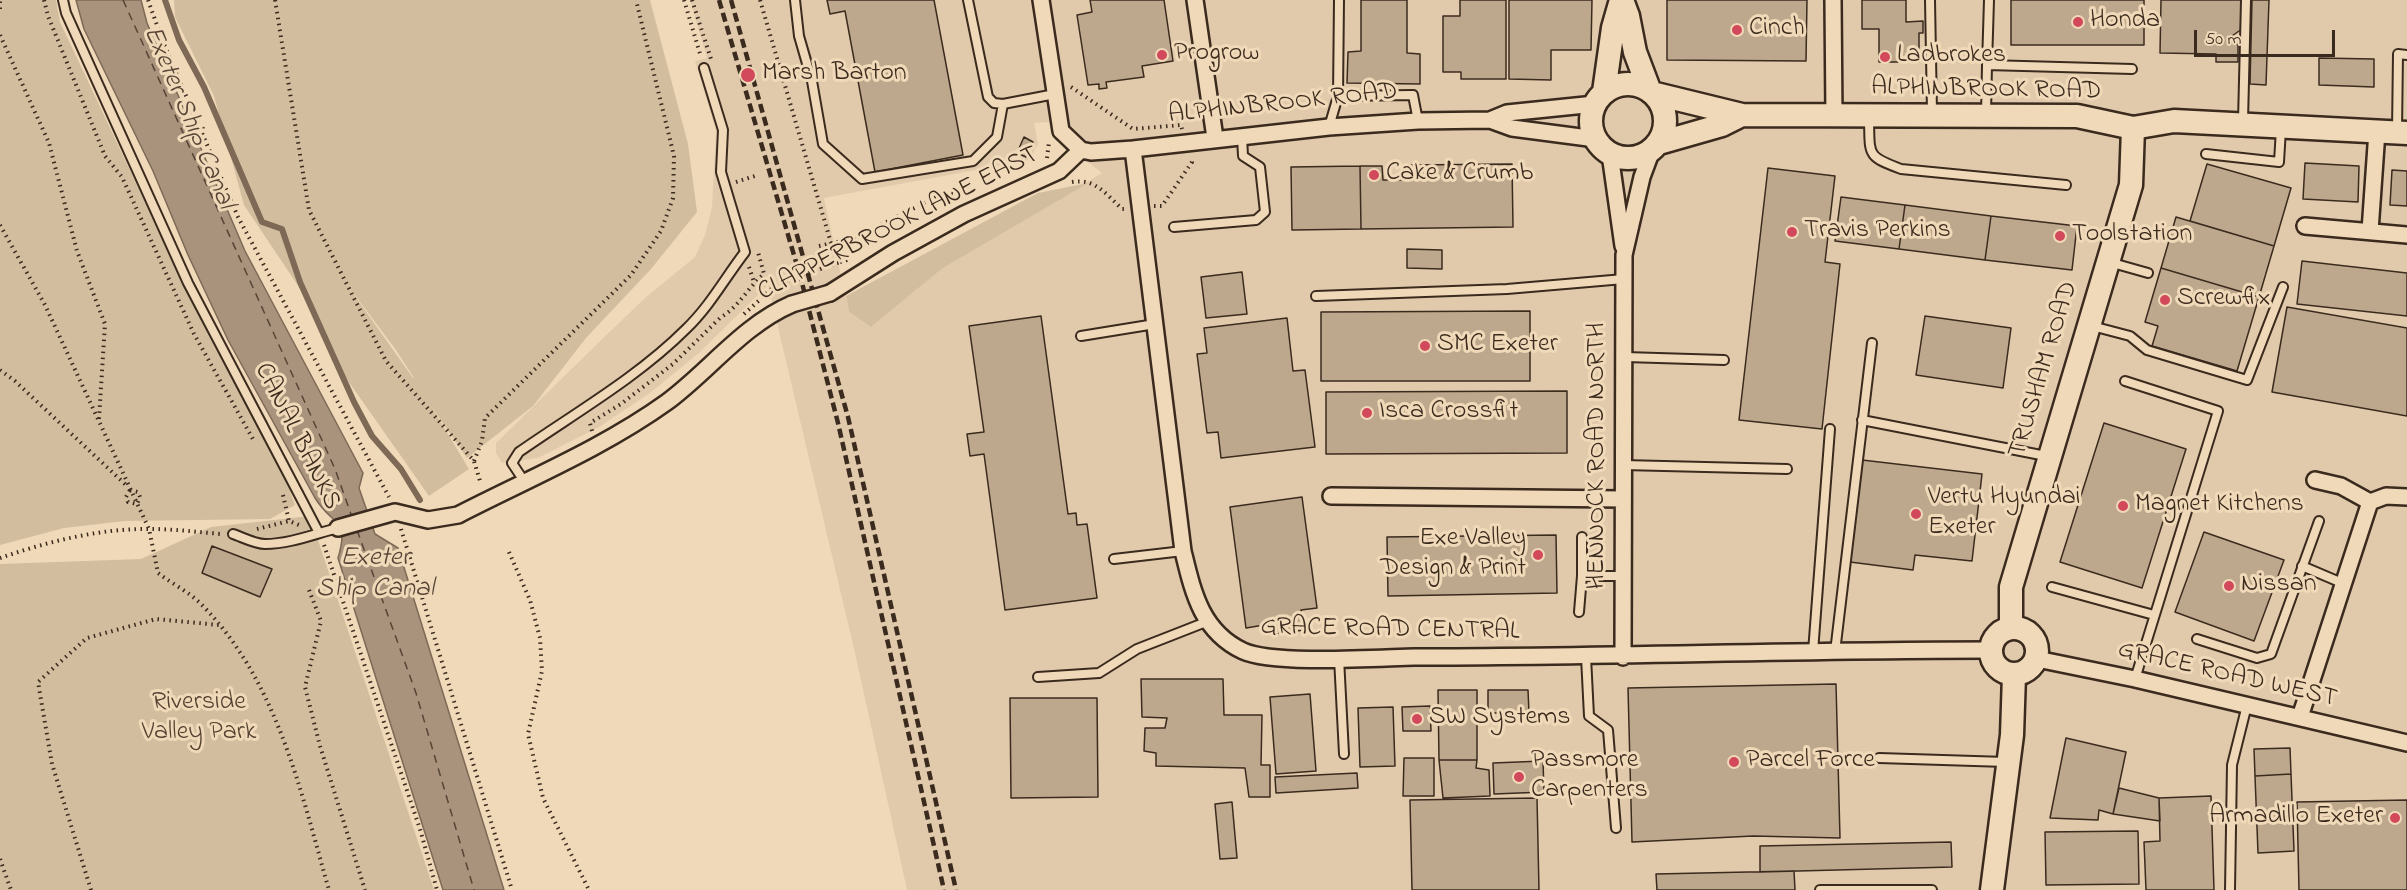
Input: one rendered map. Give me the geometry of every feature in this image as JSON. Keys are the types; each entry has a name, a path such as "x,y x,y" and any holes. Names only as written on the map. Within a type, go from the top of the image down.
{"main road":[{"path":"1622,0 1635,52 1652,92 1665,113 1666,124 1655,146 1636,158 1603,147 1591,122 1599,98 1613,28 1622,0"},
{"path":"1599,98 1621,84 1630,83 1652,92"},
{"name":"ALPHINBROOK ROAD","path":"1652,92 1742,115 2077,116 2133,128 2174,121 2393,132"},
{"name":"ALPHINBROOK ROAD","path":"1655,146 1742,115"},
{"name":"TRUSHAM ROAD","path":"2011,628 2011,587 2131,185 2133,128"},
{"path":"2011,628 2030,634 2038,648 2037,659 2029,670 2014,675 1999,669 1994,663 1991,650 1994,639 2011,628"},
{"path":"1992,890 2012,735 2014,675"}],"street":[{"path":"1041,0 1061,131 1081,150"},
{"path":"1195,0 1215,138"},
{"path":"1833,0 1834,117"},
{"name":"ALPHINBROOK ROAD","path":"1490,120 1507,113 1599,98"},
{"name":"ALPHINBROOK ROAD","path":"1081,150 1091,152 1133,149 1329,127 1418,121 1490,120 1512,128 1603,147"},
{"path":"2370,231 2393,132"},
{"name":"HENNOCK ROAD NORTH","path":"1624,255 1642,177 1655,146"},
{"name":"HENNOCK ROAD NORTH","path":"1603,147 1624,255 1623,657"},
{"name":"GRACE ROAD CENTRAL","path":"1133,149 1183,551 1192,588 1206,622 1227,641 1245,652 1264,656 1339,658 1623,657 1991,650"},
{"name":"CLAPPERBROOK LANE EAST","path":"395,512 428,520 458,515 627,429 668,401 771,315 792,304 830,293 893,253 964,214 1059,171 1081,150"},
{"path":"2306,226 2407,235"},
{"path":"2315,480 2341,486 2370,502 2386,496 2407,497"},
{"path":"1331,496 1623,499"},
{"path":"2300,717 2342,582 2370,502"},
{"name":"CANAL BANKS","path":"338,528 395,512"},
{"name":"GRACE ROAD WEST","path":"2037,659 2247,704 2407,742"}],"lane":[{"name":"CANAL BANKS","path":"63,0 117,129 188,283 318,531 338,528"},
{"path":"795,0 799,36 812,81 823,144 862,179 973,160 998,137 1003,104"},
{"path":"968,0 984,88 994,103 1003,104 1055,94"},
{"path":"1329,127 1338,96 1339,0"},
{"path":"1930,0 1932,117"},
{"path":"1986,117 1989,0"},
{"path":"2243,123 2246,0"},
{"path":"2393,132 2398,54 2407,55"},
{"path":"1987,65 2132,69"},
{"path":"524,481 512,463 519,452 607,392 686,329 711,302 745,252 722,172 723,130 704,68"},
{"path":"1338,96 1413,95 1418,121"},
{"path":"1869,117 1869,151 1877,160 1900,169 2066,186"},
{"path":"2206,154 2279,162 2282,125"},
{"path":"1174,227 1256,220 1262,217 1265,212 1260,167 1243,156 1242,136"},
{"path":"2108,261 2148,273"},
{"path":"1316,296 1507,289 1624,279"},
{"path":"2088,325 2130,336 2147,350 2247,380 2283,286"},
{"path":"1081,336 1155,324"},
{"path":"1835,652 1872,344"},
{"path":"1625,357 1724,360"},
{"path":"2125,381 2218,411 2135,679"},
{"path":"1862,420 2048,457"},
{"path":"1813,652 1830,429"},
{"path":"1623,465 1787,469"},
{"path":"2197,639 2257,658 2271,654 2319,521"},
{"path":"233,534 263,544 299,540 318,531"},
{"path":"1579,612 1582,537"},
{"path":"1114,559 1183,551"},
{"path":"2302,566 2342,582"},
{"path":"1582,576 1622,576"},
{"path":"2052,587 2154,615"},
{"path":"1038,677 1099,674 1137,649 1206,622"},
{"path":"1586,657 1589,716 1608,730 1616,828"},
{"path":"1339,658 1344,754"},
{"path":"2230,890 2232,765 2247,704"},
{"path":"1879,758 2008,762"},
{"path":"1820,890 1932,890"}],"path":[{"path":"0,0 0,9"},
{"path":"148,0 163,42 238,217 395,512 512,890"},
{"path":"275,0 309,210 386,361 474,461 480,481"},
{"path":"474,461 482,441 485,418 631,275 661,231 673,198 674,156 636,0"},
{"path":"684,0 704,68 712,63 692,0"},
{"path":"760,0 831,243"},
{"path":"0,35 50,143 77,251 105,324 99,420"},
{"path":"1052,74 1133,129 1181,124 1186,142"},
{"path":"819,246 855,238 945,193 967,196"},
{"path":"0,225 45,305 149,529 158,573 197,600 220,625 264,691 294,769 329,890"},
{"path":"736,322 776,285 840,262"},
{"path":"593,434 590,423 621,404 674,364 721,317 730,312 753,280 764,274"},
{"path":"0,370 23,388 130,489"},
{"path":"584,438 601,430"},
{"path":"0,558 42,544 149,529 233,534 289,521"},
{"path":"509,552 530,600 540,638 542,671 528,734 540,787 543,798 589,890"},
{"path":"309,591 321,621 305,687 320,746 365,890"},
{"path":"91,890 52,764 38,682 87,639 156,619 220,625"},
{"path":"353,634 420,829 437,890"},
{"path":"0,859 11,890"}],"shaded area":[{"path":"690,0 2407,0 2407,890 907,890 855,653 768,285 700,352 650,393 599,427 538,458 502,463 496,453 496,443 645,298 695,257 705,235 712,207 716,131 695,61 707,58","holes":["1049,122 1055,136 1102,173 943,268 871,327 849,312 824,198 1030,160 1038,144 1034,123"]}],"green space":[{"path":"0,0 56,0 60,22 171,257 285,477 295,505 270,519 125,521 64,528 0,545"},
{"path":"174,0 650,0 688,144 697,212 651,269 586,338 533,406 467,458 431,406 469,469 429,496 346,378 313,308 244,205 214,96 175,17","holes":["345,282 396,350 414,378"]},
{"path":"1088,183 943,268 871,327 849,312 846,296 1038,193"},
{"name":"Riverside Valley Park","path":"310,516 434,890 0,890 0,564 141,559 211,527"}],"water":[{"name":"Exeter Ship Canal","path":"76,0 141,0 147,23 245,251 363,473 359,488 375,534 398,548 504,890 443,890 338,558 341,529 315,498 228,340 188,255 153,171 84,29"}],"building":[{"path":"827,0 934,0 963,155 875,172 845,11 830,14"},
{"path":"1090,0 1164,0 1173,61 1142,66 1144,77 1106,82 1107,88 1099,89 1099,84 1088,85 1077,15 1092,12"},
{"path":"1361,0 1407,0 1407,53 1420,54 1420,84 1347,83 1348,52 1361,51"},
{"path":"1460,0 1506,0 1506,79 1461,79 1461,72 1443,72 1443,16 1460,16"},
{"path":"1509,0 1592,0 1591,50 1551,50 1551,80 1509,79"},
{"name":"Cinch","path":"1667,0 1807,0 1806,61 1667,60"},
{"path":"1862,0 1906,0 1906,22 1923,21 1923,33 1919,33 1919,62 1879,62 1879,29 1862,29"},
{"name":"Honda","path":"2011,0 2144,0 2144,45 2011,45"},
{"path":"2161,0 2243,0 2242,29 2229,38 2238,45 2238,62 2216,62 2216,54 2160,53"},
{"path":"2252,0 2269,0 2266,85 2250,84"},
{"path":"2319,58 2374,59 2374,87 2319,85"},
{"path":"1024,137 1033,142 1026,157 1017,153"},
{"path":"2305,163 2359,166 2358,202 2303,199"},
{"path":"1512,164 1513,227 1361,229 1360,166 1382,166 1383,180 1409,180 1409,165"},
{"path":"2207,164 2291,188 2274,246 2190,221"},
{"path":"1360,166 1361,229 1292,230 1291,167"},
{"path":"1768,168 1835,176 1825,262 1840,264 1822,429 1739,420"},
{"path":"2392,170 2407,171 2407,206 2390,205"},
{"path":"1841,197 1905,205 1899,249 1835,241"},
{"path":"1905,205 1991,216 1985,260 1899,249"},
{"path":"1991,216 2077,226 2072,270 1985,260"},
{"path":"2176,217 2274,246 2259,297 2161,268"},
{"path":"1407,249 1442,250 1442,269 1407,268"},
{"path":"2302,261 2407,273 2407,316 2297,304"},
{"path":"2161,268 2259,297 2237,371 2152,346 2158,326 2145,322"},
{"path":"1242,272 1247,314 1206,318 1201,277"},
{"path":"2287,307 2407,328 2407,416 2272,392"},
{"name":"SMC Exeter","path":"1530,311 1530,381 1321,381 1321,312"},
{"path":"1041,316 1068,514 1076,513 1077,525 1087,524 1097,598 1005,610 984,454 970,456 967,434 984,432 969,326"},
{"path":"1925,316 2011,328 2003,388 1916,375"},
{"path":"1287,318 1293,371 1305,370 1315,447 1221,458 1218,432 1207,433 1197,354 1207,353 1204,328"},
{"path":"1567,391 1567,453 1326,454 1326,392"},
{"name":"Magnet Kitchens","path":"2104,423 2186,449 2142,588 2060,562"},
{"name":"Vertu Hyundai Exeter","path":"1862,460 1982,474 1972,561 1915,555 1913,570 1850,562"},
{"path":"1302,497 1317,608 1301,610 1304,630 1266,635 1264,625 1246,628 1230,507"},
{"name":"Nissan","path":"2204,532 2284,560 2254,641 2175,612"},
{"path":"1556,535 1557,593 1388,596 1387,537"},
{"path":"212,546 272,569 260,597 202,573"},
{"path":"1141,679 1223,679 1224,715 1262,715 1261,765 1270,765 1270,797 1249,797 1245,768 1156,766 1156,753 1144,751 1145,728 1165,728 1167,718 1142,717"},
{"name":"Parcel Force","path":"1836,684 1840,838 1753,836 1632,842 1628,688"},
{"path":"1438,690 1477,690 1477,760 1439,760"},
{"path":"1488,690 1528,690 1529,713 1488,713"},
{"path":"1310,694 1316,771 1276,774 1270,697"},
{"path":"1010,698 1097,698 1098,797 1011,798"},
{"name":"SW Systems","path":"1430,706 1431,731 1403,731 1402,707"},
{"path":"1393,707 1395,766 1360,767 1358,708"},
{"path":"2066,738 2126,752 2113,814 2099,810 2098,820 2050,818"},
{"path":"2290,748 2291,774 2255,776 2254,749"},
{"path":"1404,758 1434,758 1434,796 1403,796"},
{"path":"1439,760 1477,760 1476,768 1489,770 1490,796 1443,798"},
{"name":"Passmore Carpenters","path":"1543,761 1544,792 1494,794 1493,763"},
{"path":"1357,773 1358,788 1276,793 1275,777"},
{"path":"2291,774 2294,851 2258,853 2255,776"},
{"path":"2119,788 2159,798 2160,821 2113,814"},
{"path":"2211,796 2214,890 2146,890 2144,842 2160,841 2159,798"},
{"path":"1537,798 1539,890 1412,890 1410,800"},
{"path":"2407,800 2407,890 2299,890 2297,802"},
{"path":"1232,802 1237,858 1220,859 1215,804"},
{"path":"2138,831 2139,884 2046,885 2045,832"},
{"path":"1951,842 1952,867 1760,872 1760,846"},
{"path":"1794,871 1795,890 1657,890 1656,874"}],"waterway":[{"path":"165,0 179,40 204,87 262,222 282,229 300,282 354,402 372,436 401,469 420,500"}],"ferry route":[{"path":"123,0 335,469 352,517"},
{"path":"357,530 416,693 474,890"}],"railway":[{"path":"719,0 801,279 838,423 944,890"},
{"path":"731,0 848,417 956,890"}],"place":[{"name":"Honda","path":"2078,22"},
{"name":"Cinch","path":"1737,30"},
{"name":"Progrow","path":"1162,55"},
{"name":"Ladbrokes","path":"1885,57"},
{"name":"Marsh Barton","path":"748,75"},
{"name":"Cake & Crumb","path":"1374,175"},
{"name":"Travis Perkins","path":"1792,232"},
{"name":"Toolstation","path":"2060,236"},
{"name":"Screwfix","path":"2165,300"},
{"name":"SMC Exeter","path":"1425,346"},
{"name":"Isca Crossfit","path":"1367,413"},
{"name":"Magnet Kitchens","path":"2123,506"},
{"name":"Vertu Hyundai Exeter","path":"1916,514"},
{"name":"Exe Valley Design & Print","path":"1538,555"},
{"name":"Nissan","path":"2229,586"},
{"name":"SW Systems","path":"1417,719"},
{"name":"Parcel Force","path":"1734,762"},
{"name":"Passmore Carpenters","path":"1519,777"},
{"name":"Armadillo Exeter","path":"2395,818"}]}
